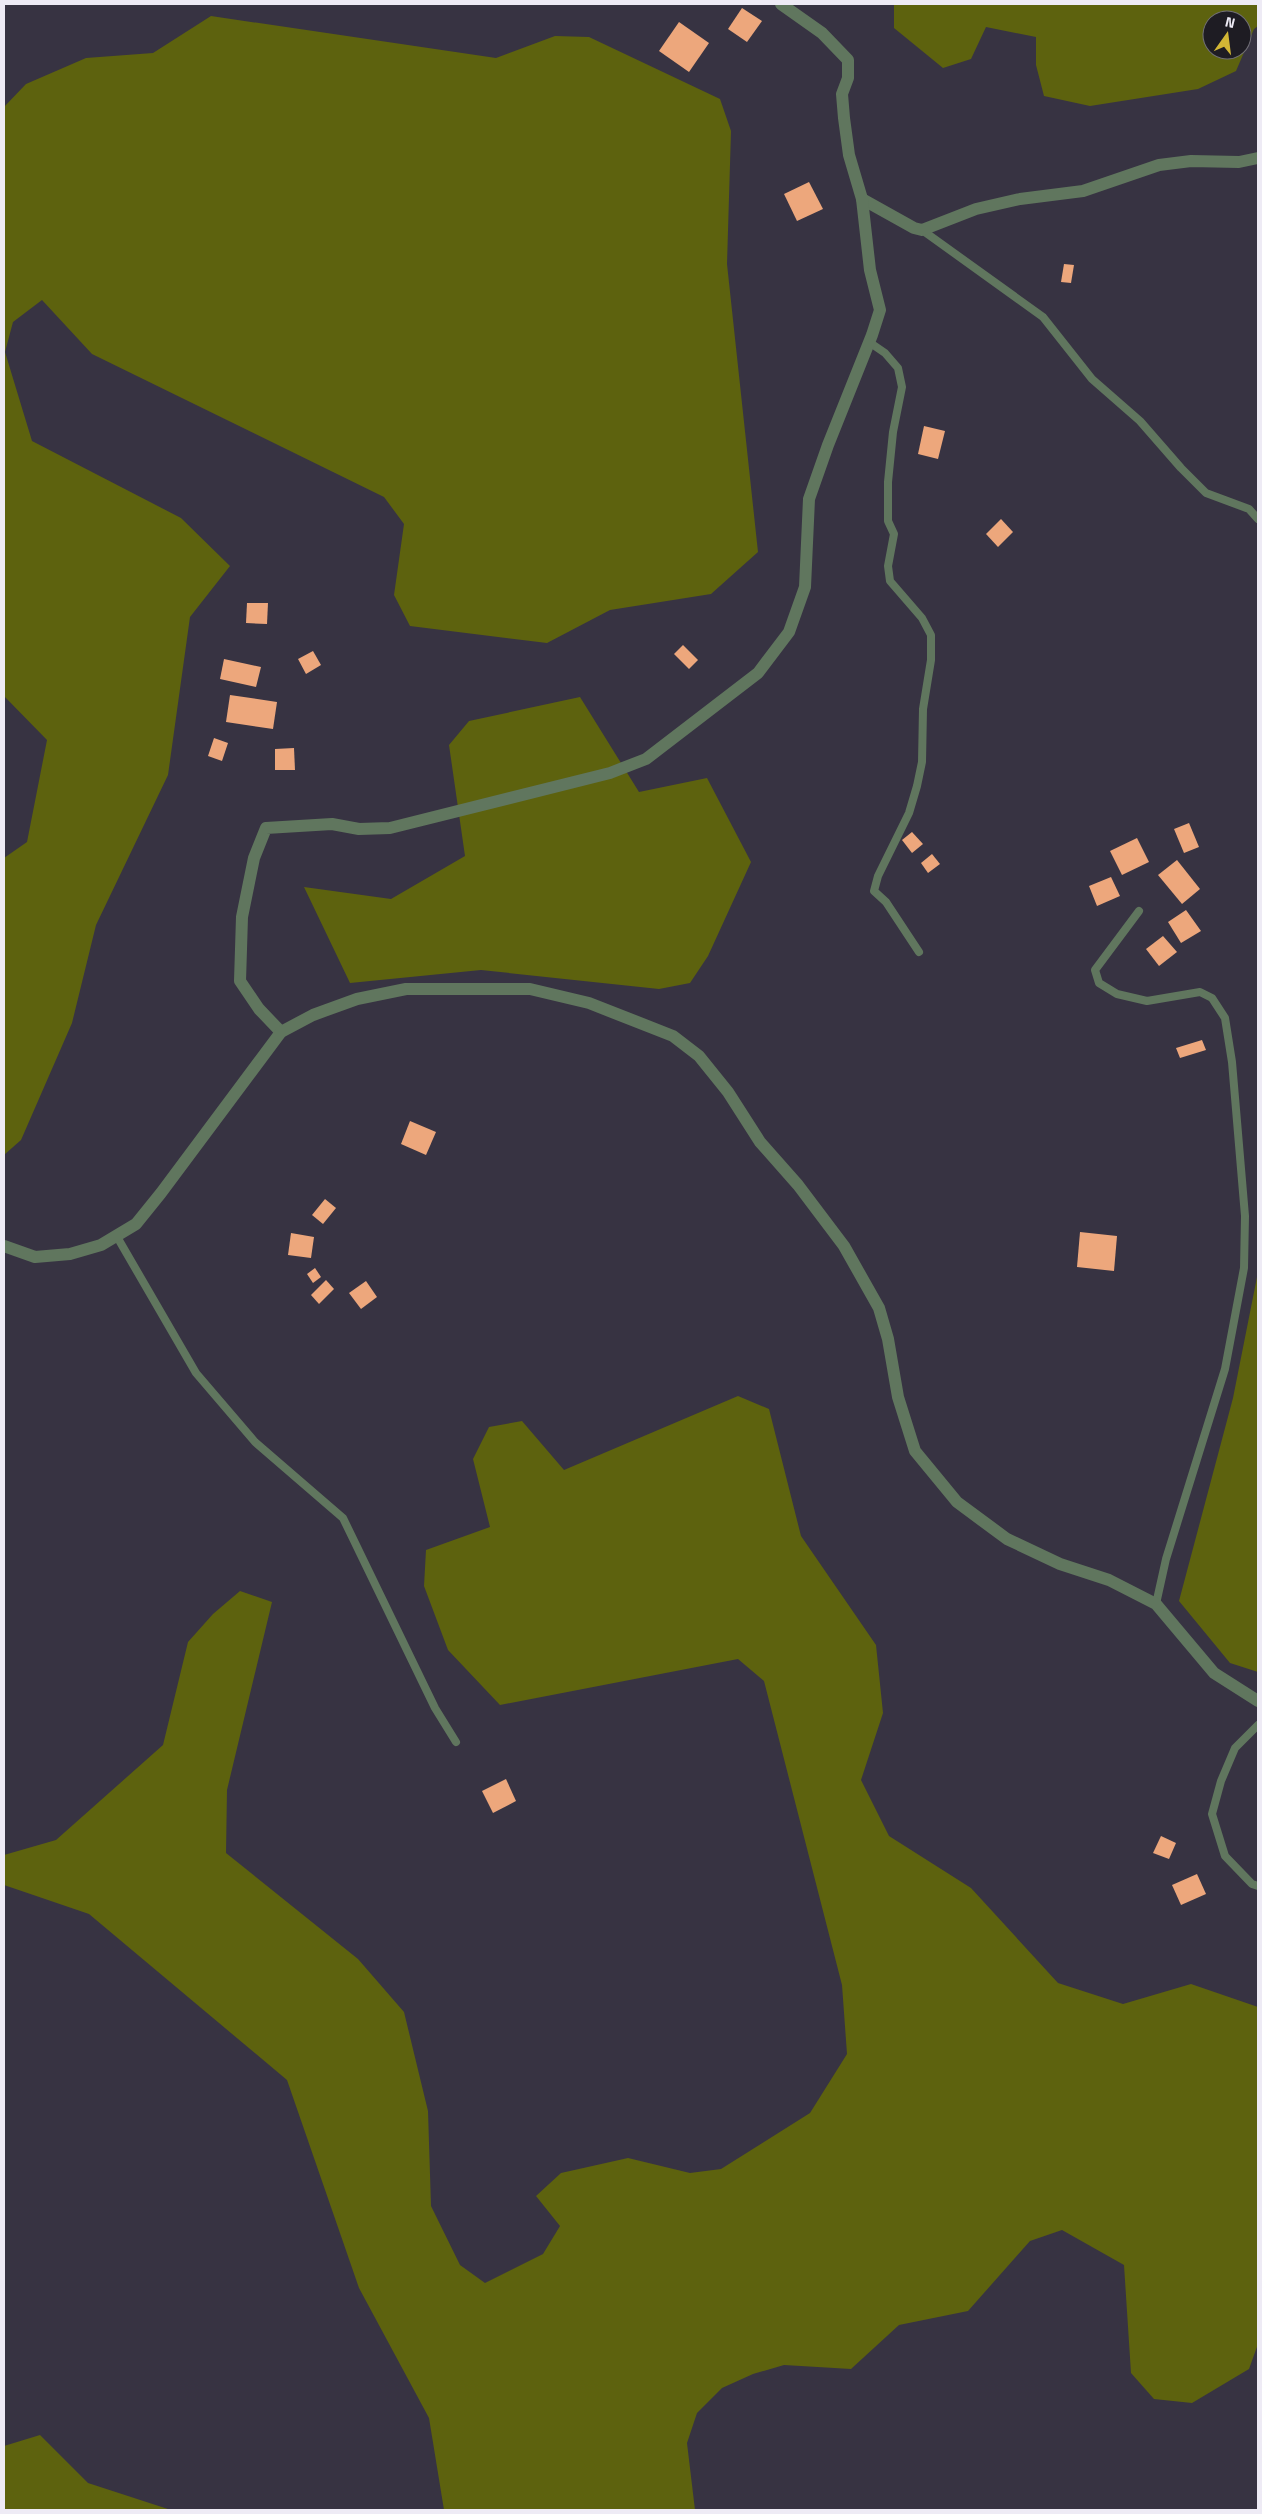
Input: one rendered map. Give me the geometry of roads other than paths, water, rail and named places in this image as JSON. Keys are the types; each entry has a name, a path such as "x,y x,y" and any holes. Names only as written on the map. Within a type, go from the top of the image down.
{"street":[{"path":"281,1032 259,1009 240,981 242,917 254,858 266,828 332,824 359,829 390,828 610,773 646,759 738,689 758,673 790,632 805,587 809,499 828,445 870,342 880,310 870,270 862,199 849,155 844,118 842,94 848,78 848,60 822,33 781,4"},
{"path":"862,199 914,228 922,230 976,209 1020,199 1083,190 1159,165 1191,161 1239,162 1258,158"},
{"path":"4,1246 35,1257 70,1254 101,1245 136,1224 281,1032 313,1015 357,999 406,989 474,988 530,990 589,1003 673,1036 699,1056 722,1085 760,1142 798,1185 844,1246 879,1308 888,1339 898,1396 915,1451 957,1502 1007,1539 1060,1564 1131,1590 1156,1604 1214,1673 1258,1701"}],"lane":[{"path":"922,230 1043,317 1092,379 1140,421 1180,468 1206,493 1249,509 1258,519"},
{"path":"870,342 885,353 898,368 902,387 893,432 888,482 888,521 894,534 888,566 890,581 922,618 931,635 931,660 923,709 922,762 917,786 909,813 878,876 874,891 886,902 919,952"},
{"path":"1139,911 1094,970 1099,983 1117,994 1147,1001 1200,992 1212,998 1225,1018 1232,1062 1245,1216 1244,1268 1225,1369 1166,1559 1156,1604"},
{"path":"116,1235 196,1373 255,1442 343,1518 435,1708 456,1742"},
{"path":"1258,1725 1235,1748 1220,1781 1212,1814 1225,1856 1252,1884 1258,1886"}]}
